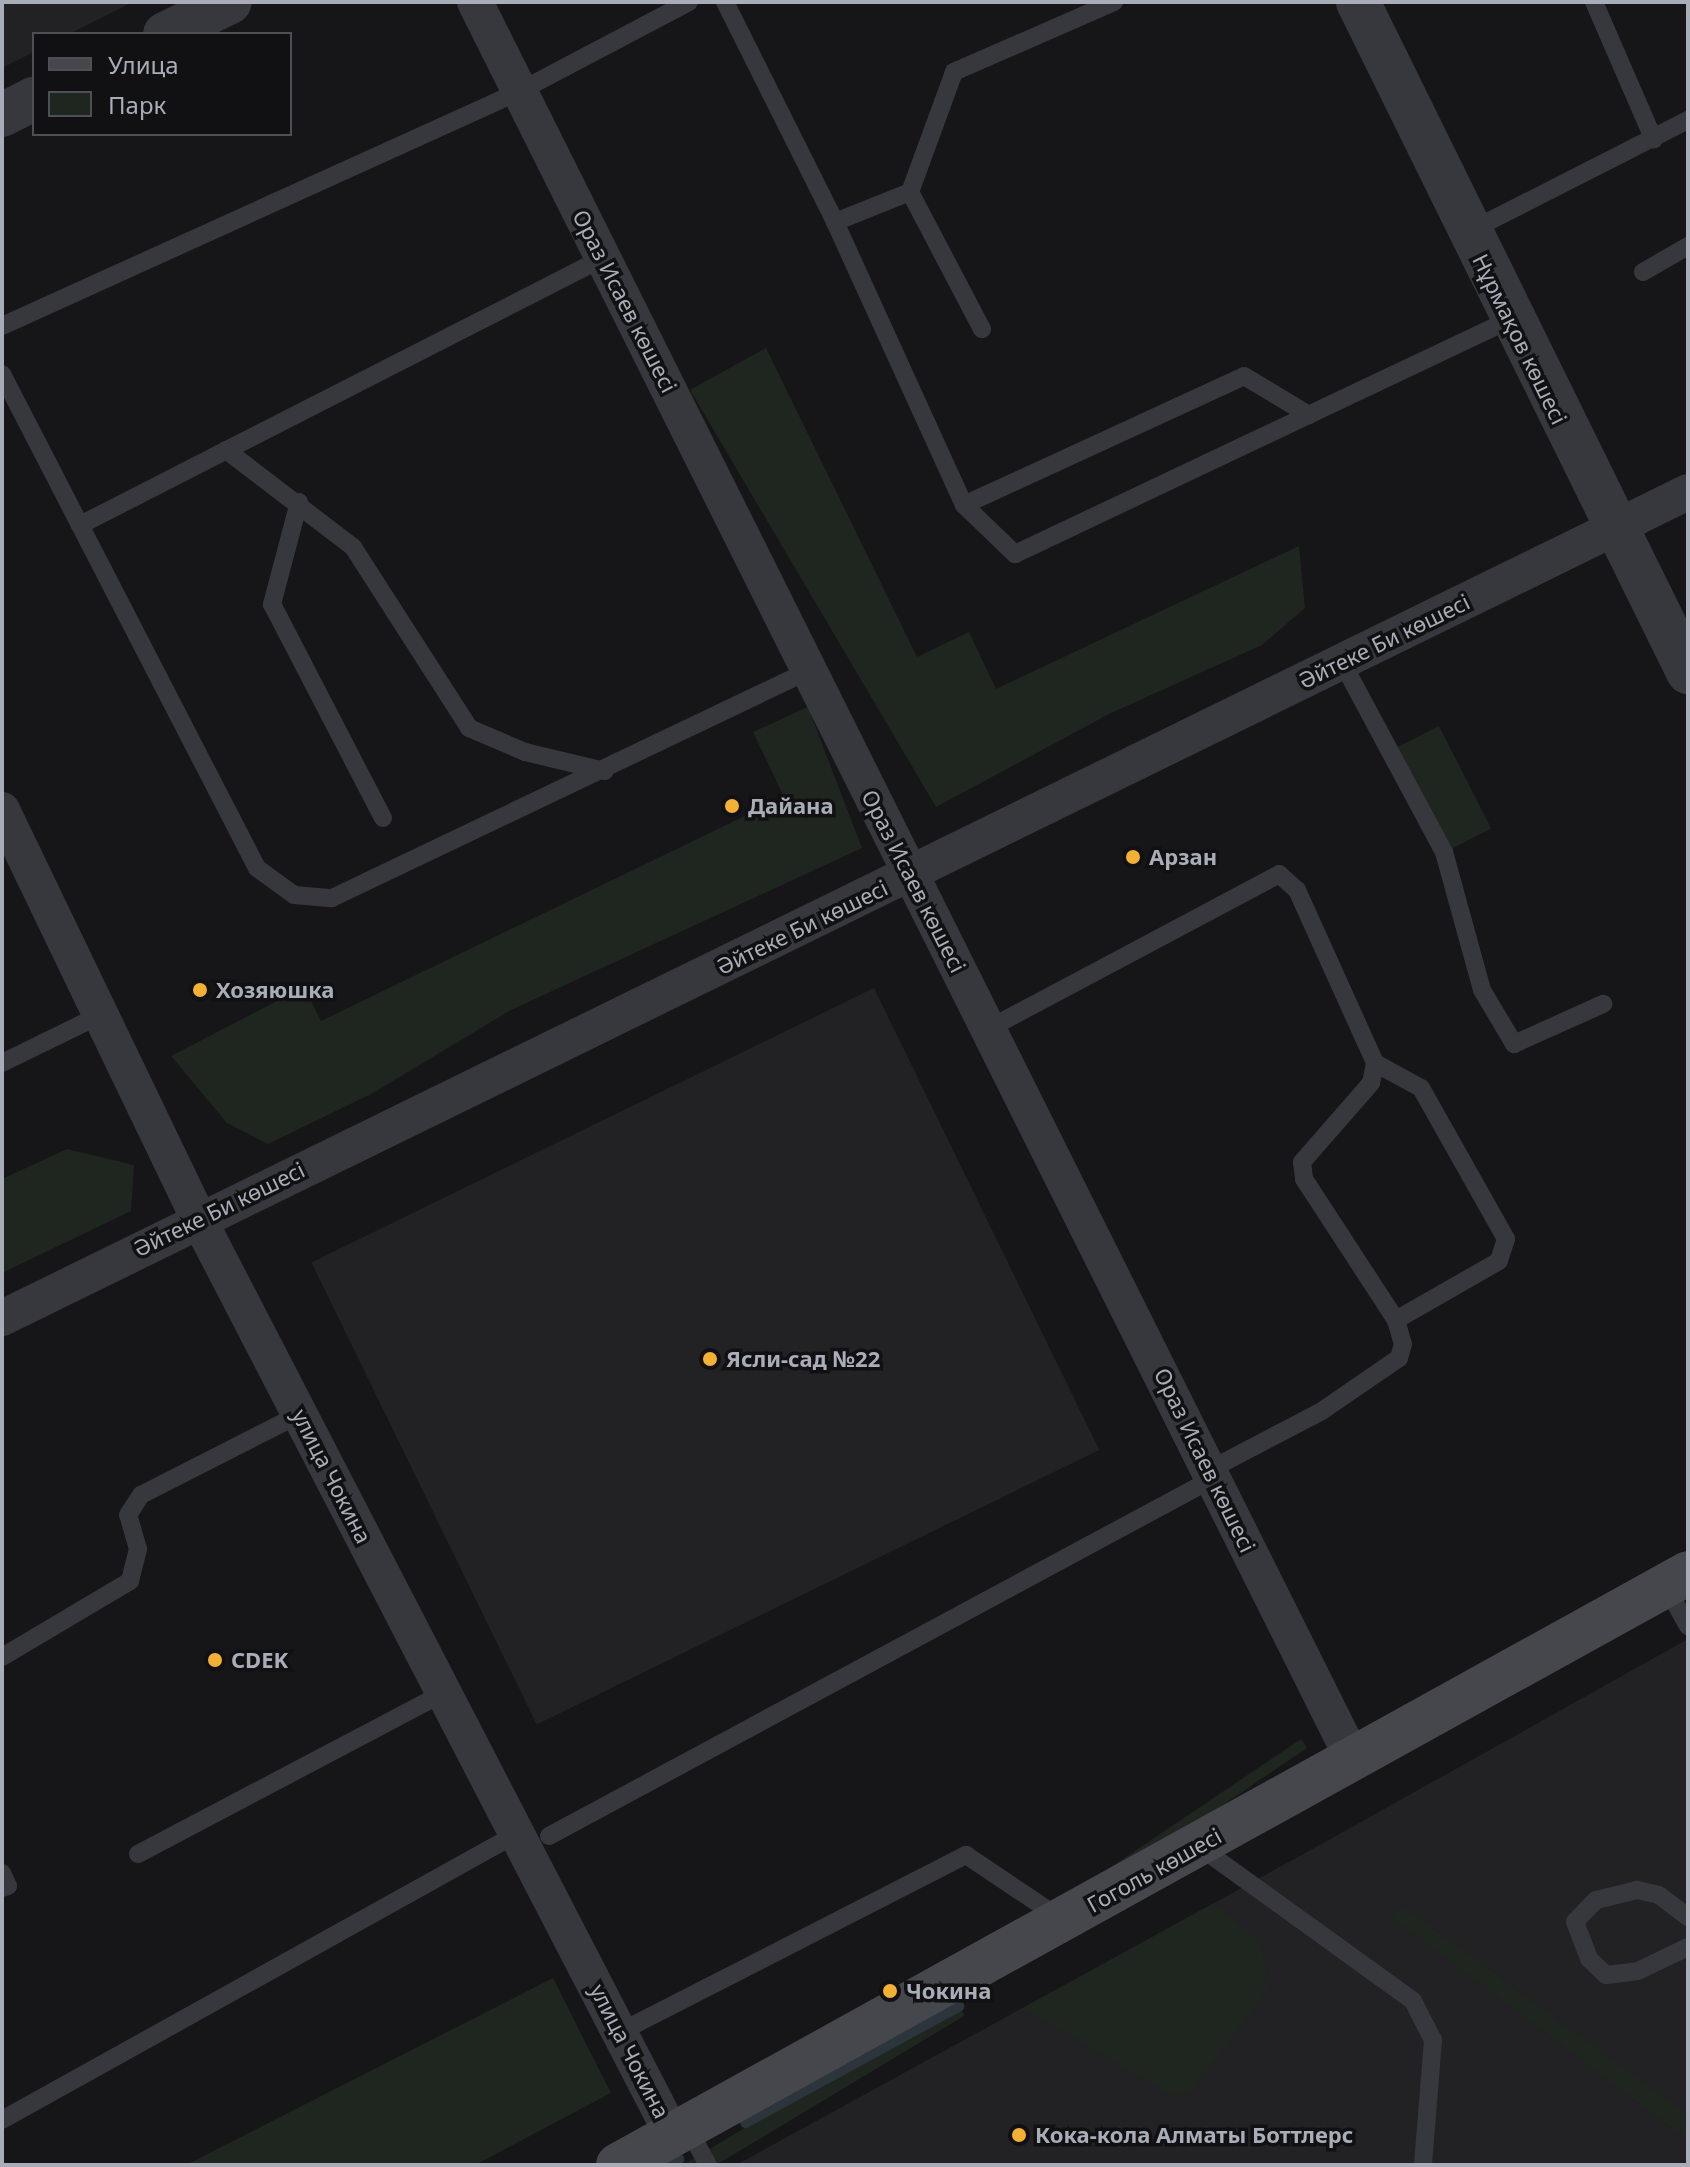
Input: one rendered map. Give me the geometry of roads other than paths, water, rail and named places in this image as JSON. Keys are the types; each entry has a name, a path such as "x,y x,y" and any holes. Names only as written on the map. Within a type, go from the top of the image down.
{"main road":[{"name":"Гоголь көшесі","path":"618,2165 690,2143 1063,1920 1677,1579"}],"street":[{"path":"169,32 230,2"},
{"name":"Ораз Исаев көшесі","path":"475,2 1353,1759"},
{"name":"Нұрмақов көшесі","path":"1358,2 1509,320 1612,528 1688,672"},
{"path":"2,115 32,100"},
{"name":"Әйтеке Би көшесі","path":"2,1318 198,1218 910,875 1688,492"},
{"name":"улица Чокина","path":"2,810 198,1218 444,1693 533,1835 620,2032 690,2143"}],"lane":[{"path":"2,326 520,91 689,2"},
{"path":"725,2 835,222 964,505 1015,554 1509,320"},
{"path":"982,329 910,192 954,72 1114,2"},
{"path":"1594,2 1654,140"},
{"path":"1468,231 1654,140 1688,120"},
{"path":"835,222 910,192"},
{"path":"1643,272 1688,246"},
{"path":"80,525 603,258"},
{"path":"2,374 257,868 294,895 332,898 605,771 810,670"},
{"path":"964,505 1244,376 1309,415"},
{"path":"226,450 299,502 353,547 469,728 525,752 605,771"},
{"path":"299,502 272,604 383,818"},
{"path":"1342,662 1444,852 1482,990 1514,1044 1603,1004"},
{"path":"2,2120 1212,1474 1322,1411 1399,1358 1396,1320 1304,1179 1302,1162 1371,1083 1375,1063 1297,890 1279,874 988,1029"},
{"path":"2,1063 100,1015"},
{"path":"1375,1063 1421,1088 1506,1239 1499,1261 1396,1320"},
{"path":"2,1657 130,1581 138,1549 128,1515 141,1495 300,1414"},
{"path":"1677,1579 1688,1626"},
{"path":"138,1854 444,1693"},
{"path":"1197,1845 1413,2001 1433,2040 1423,2165"},
{"path":"620,2032 966,1855 1063,1920"},
{"path":"2,1873 8,1886 2,1888"},
{"path":"1688,1917 1659,1895 1637,1890 1596,1900 1575,1922 1589,1959 1606,1975 1638,1971 1688,1947"}],"waterway":[{"path":"745,2122 958,2006"},
{"path":"667,2165 678,2159"}],"place":[{"name":"Дайана","path":"732,806"},
{"name":"Арзан","path":"1133,857"},
{"name":"Хозяюшка","path":"200,990"},
{"name":"Ясли-сад №22","path":"710,1359"},
{"name":"CDEK","path":"215,1660"},
{"name":"Чокина","path":"890,1991"},
{"name":"Кока-кола Алматы Боттлерс","path":"1019,2135"}]}
